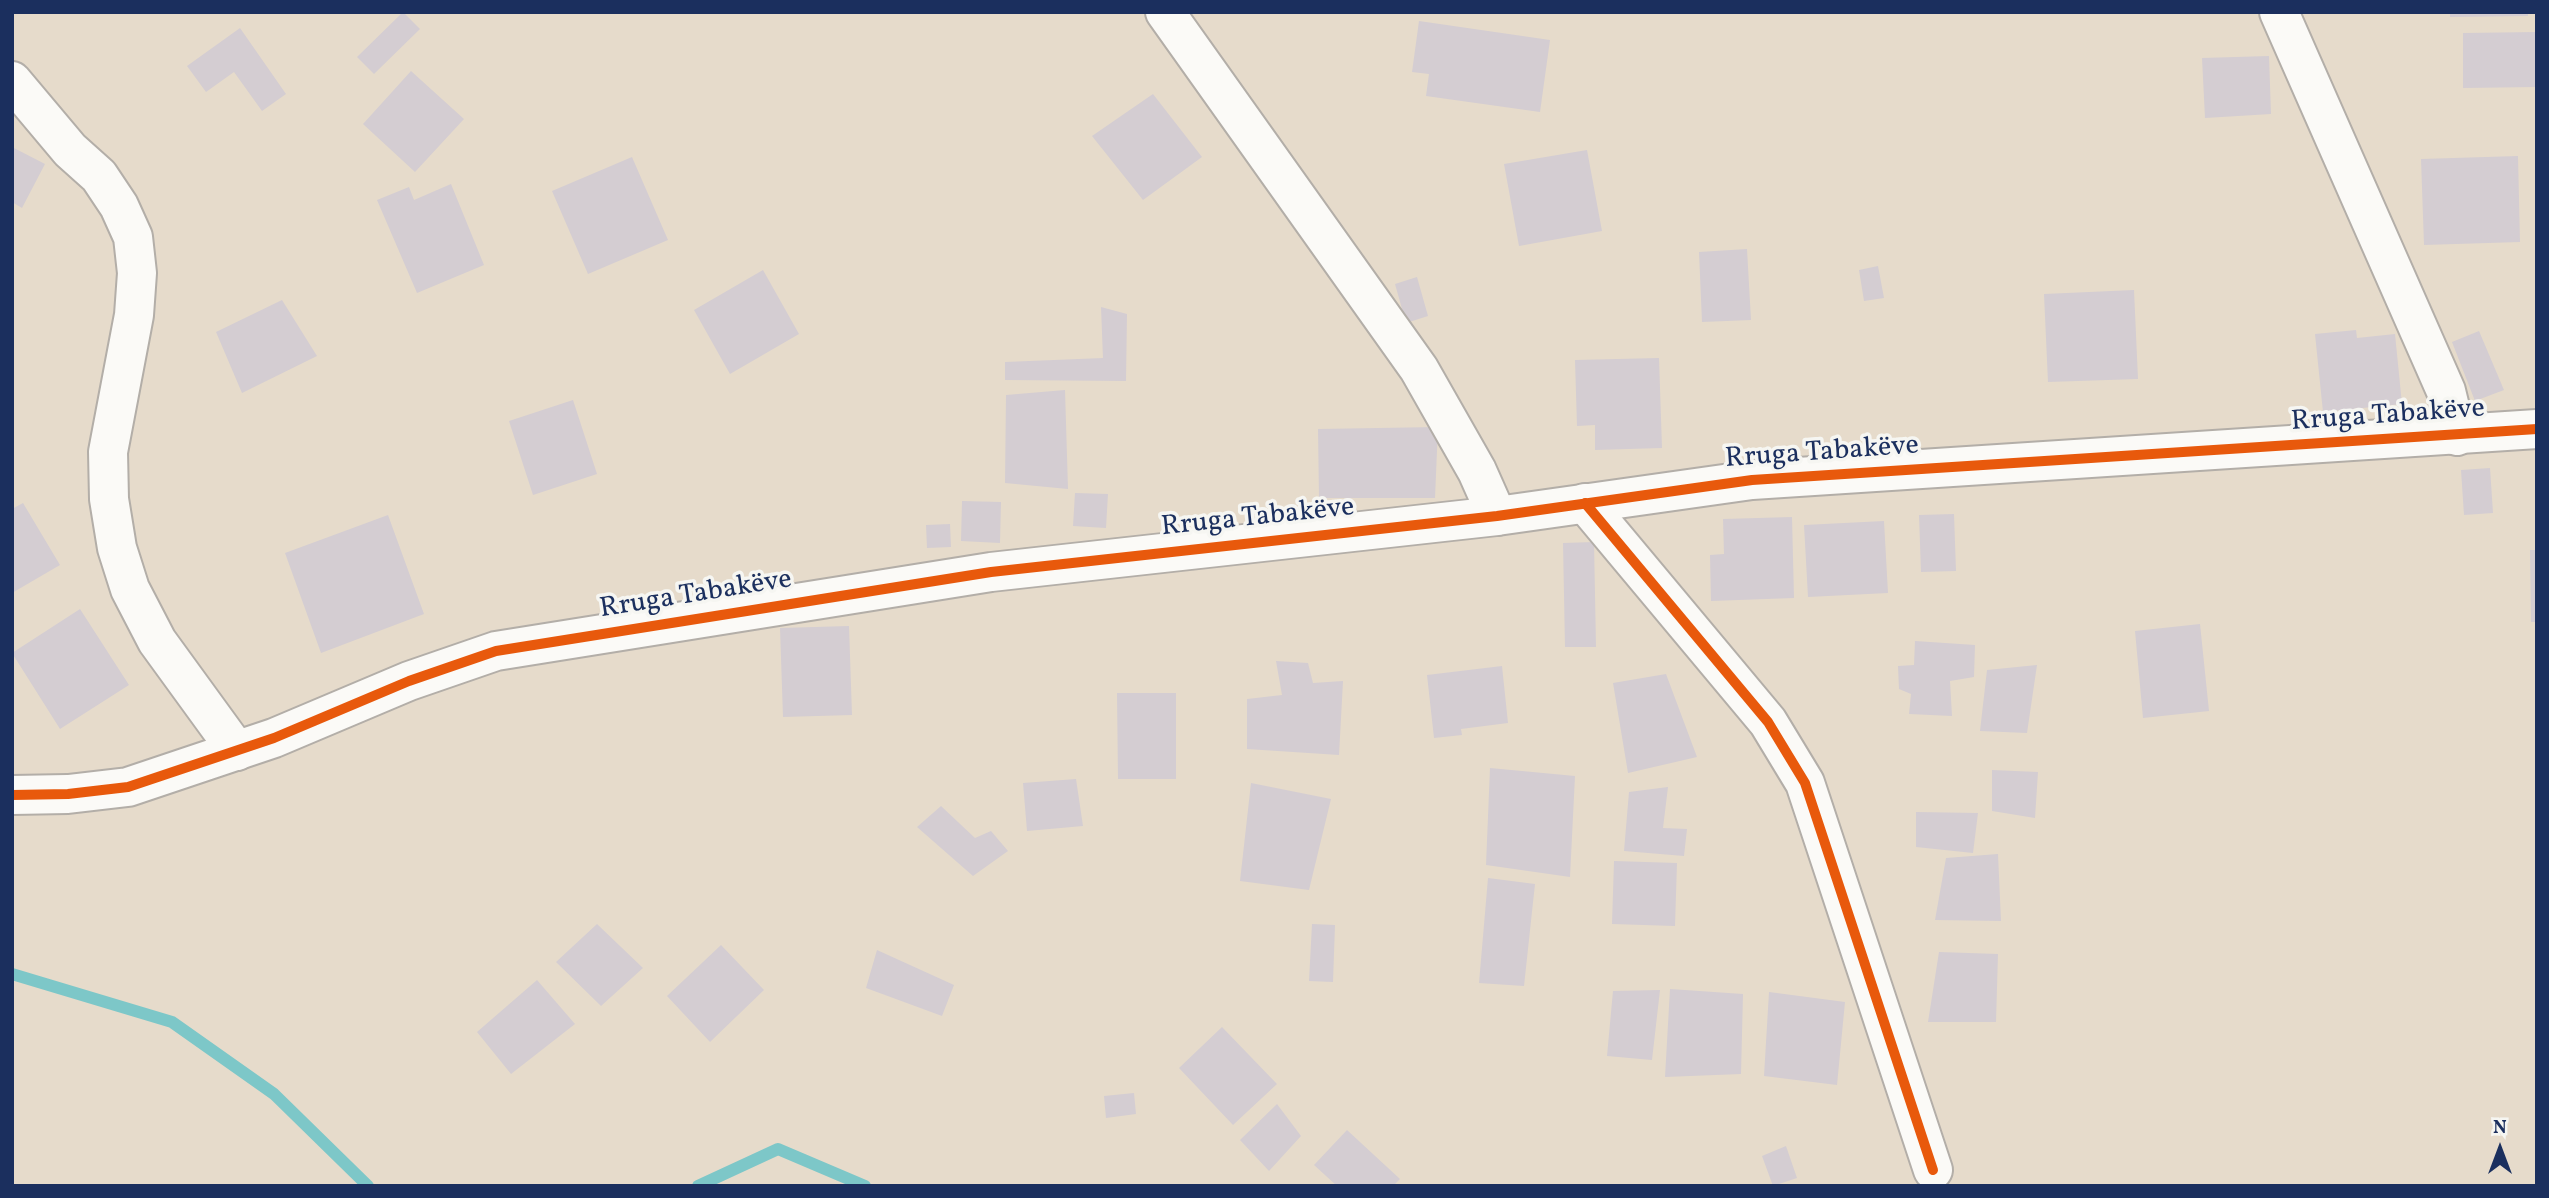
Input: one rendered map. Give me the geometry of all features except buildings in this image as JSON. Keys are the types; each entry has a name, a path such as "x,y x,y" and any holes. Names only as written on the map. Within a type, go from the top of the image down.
{"street":[{"path":"1165,12 1419,369 1477,471 1497,516"},
{"path":"2279,12 2446,391 2457,436"},
{"path":"12,82 70,150 99,176 119,206 133,237 137,273 134,315 108,452 109,499 117,548 130,589 157,641 237,751"},
{"name":"Rruga Tabakëve","path":"12,795 68,794 128,787 237,751 409,681 496,651 991,572 1497,516 1752,480 2537,429"},
{"path":"1585,503 1768,722 1805,783 1933,1171"}],"waterway":[{"path":"12,974 172,1022 274,1094 368,1186"},
{"path":"698,1186 778,1149 865,1186"}],"cycle path":[{"path":"12,795 68,794 128,787 274,738 409,681 496,651 991,572 1497,516 1752,480 2537,429"},
{"path":"1585,503 1768,722 1805,783 1933,1170"}]}
